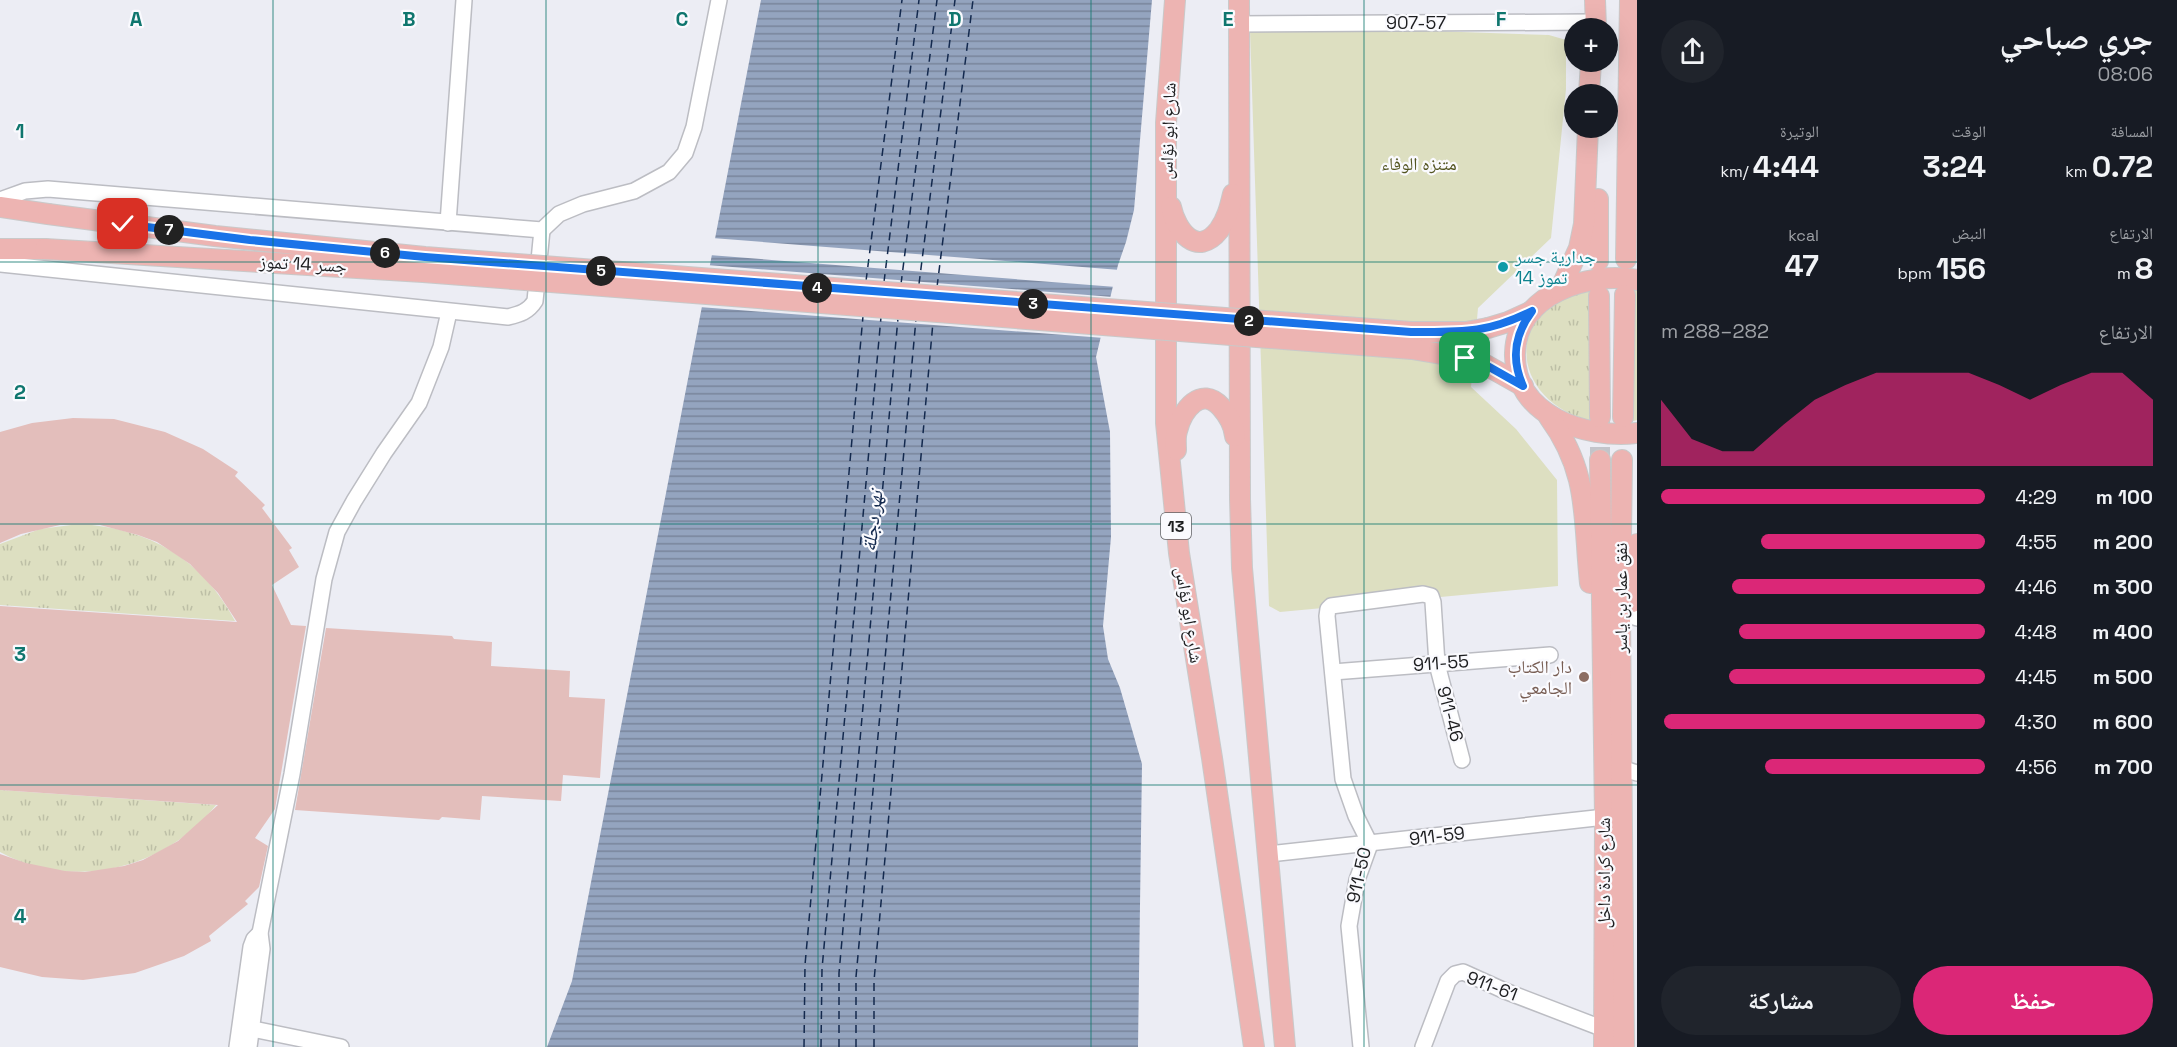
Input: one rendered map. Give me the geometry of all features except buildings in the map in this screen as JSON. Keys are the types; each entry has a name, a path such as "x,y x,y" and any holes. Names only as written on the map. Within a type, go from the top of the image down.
{"main road":[{"name":"شارع ابو نؤاس","path":"1176,0 1166,123 1166,423 1179,553 1212,758 1254,1047"},
{"path":"1239,0 1240,499"},
{"path":"1630,0 1637,179"},
{"path":"1626,259 1630,0"},
{"path":"1166,123 1173,218 1182,234 1189,240 1209,239 1219,230 1228,214 1234,189 1238,108"},
{"path":"1560,290 1579,248 1584,224 1588,138"},
{"path":"1597,138 1598,261"},
{"name":"جسر 14 تموز","path":"0,207 250,240 564,268 1399,332 1466,332 1508,322 1532,311"},
{"name":"جسر 14 تموز","path":"0,249 45,249 423,272 1412,349 1465,358 1484,364 1523,386"},
{"path":"1612,699 1590,580 1582,491 1573,457 1545,412 1529,396 1523,386 1518,375 1515,353 1520,330 1532,311 1560,290 1582,282 1618,278 1631,288 1623,417"},
{"path":"1599,296 1600,417"},
{"path":"1179,553 1175,481 1176,432 1185,412 1194,402 1204,398 1215,400 1227,413 1234,427 1238,460 1242,568 1285,1047"},
{"path":"1545,412 1565,424 1588,432 1612,435 1637,433"},
{"name":"نفق عمار بن ياسر","path":"1600,460 1612,699"},
{"name":"نفق عمار بن ياسر","path":"1612,699 1622,460"},
{"path":"1612,699 1634,617 1637,544"},
{"name":"شارع كرادة داخل","path":"1612,699 1629,770 1629,1040"},
{"name":"شارع كرادة داخل","path":"1604,1038 1605,817 1612,699"}],"street":[{"path":"448,223 464,0"},
{"path":"0,264 449,312 508,317 530,309 535,301 542,230 559,214 583,204 634,191 669,172 685,153 694,127 719,0"},
{"name":"907-57","path":"1239,24 1594,17"},
{"path":"0,200 25,191 48,189 542,230"},
{"path":"249,1047 246,1027 251,946 260,933 292,774 324,579 338,532 354,501 419,403 441,347 449,312"},
{"name":"911-50","path":"1361,1047 1349,926 1357,880 1370,844 1356,816 1343,779 1328,609 1331,606 1423,594 1431,596"},
{"name":"911-46","path":"1431,596 1437,664 1462,760"},
{"name":"911-55","path":"1333,672 1550,655"},
{"name":"911-59","path":"1269,854 1605,817"},
{"name":"911-61","path":"1423,1047 1448,981 1455,974 1463,972 1604,1038"},
{"path":"237,1047 246,1027"},
{"path":"246,1027 341,1047"}],"green space":[{"name":"متنزه الوفاء","path":"1317,27 1549,35 1564,39 1566,84 1564,84 1564,109 1551,238 1478,308 1471,387 1516,429 1557,480 1558,586 1280,612 1269,606 1250,30"},
{"path":"1593,290 1597,422 1567,412 1545,396 1531,376 1526,354 1530,333 1542,313 1563,298"},
{"path":"1630,290 1637,291 1637,420 1630,422"},
{"path":"79,524 128,532 171,551 207,580 235,621 0,605 0,544 40,529"},
{"path":"0,790 216,805 195,827 171,845 145,859 87,872 58,871 28,864 0,852"}],"water":[{"name":"نهر دجلة","path":"761,0 1152,0 1134,210 1096,357 1110,432 1111,537 1103,626 1108,659 1120,688 1142,764 1138,1047 547,1047 572,981"}],"pier":[{"path":"712,238 1120,270 1116,287 709,255"},
{"path":"707,265 1113,297 1104,338 699,307"}],"ferry route":[{"path":"866,281 902,0"},
{"path":"884,282 919,0"},
{"path":"901,284 937,0"},
{"path":"919,284 955,0"},
{"path":"937,287 973,0"},
{"path":"804,1047 805,965 863,316"},
{"path":"821,1047 822,969 881,317"},
{"path":"839,1047 839,973 898,318"},
{"path":"856,1047 856,977 916,319"},
{"path":"874,1047 874,981 933,322"}],"tunnel":[{"path":"1600,417 1600,460"}],"place":[{"name":"جدارية جسر 14 تموز","path":"1503,267"},
{"name":"دار الكتاب الجامعي","path":"1584,677"}],"route":[{"path":"123,224 250,240 425,257 1411,332 1476,331 1495,327 1532,311 1525,320 1516,341 1515,364 1523,386 1484,364 1465,358"}]}
